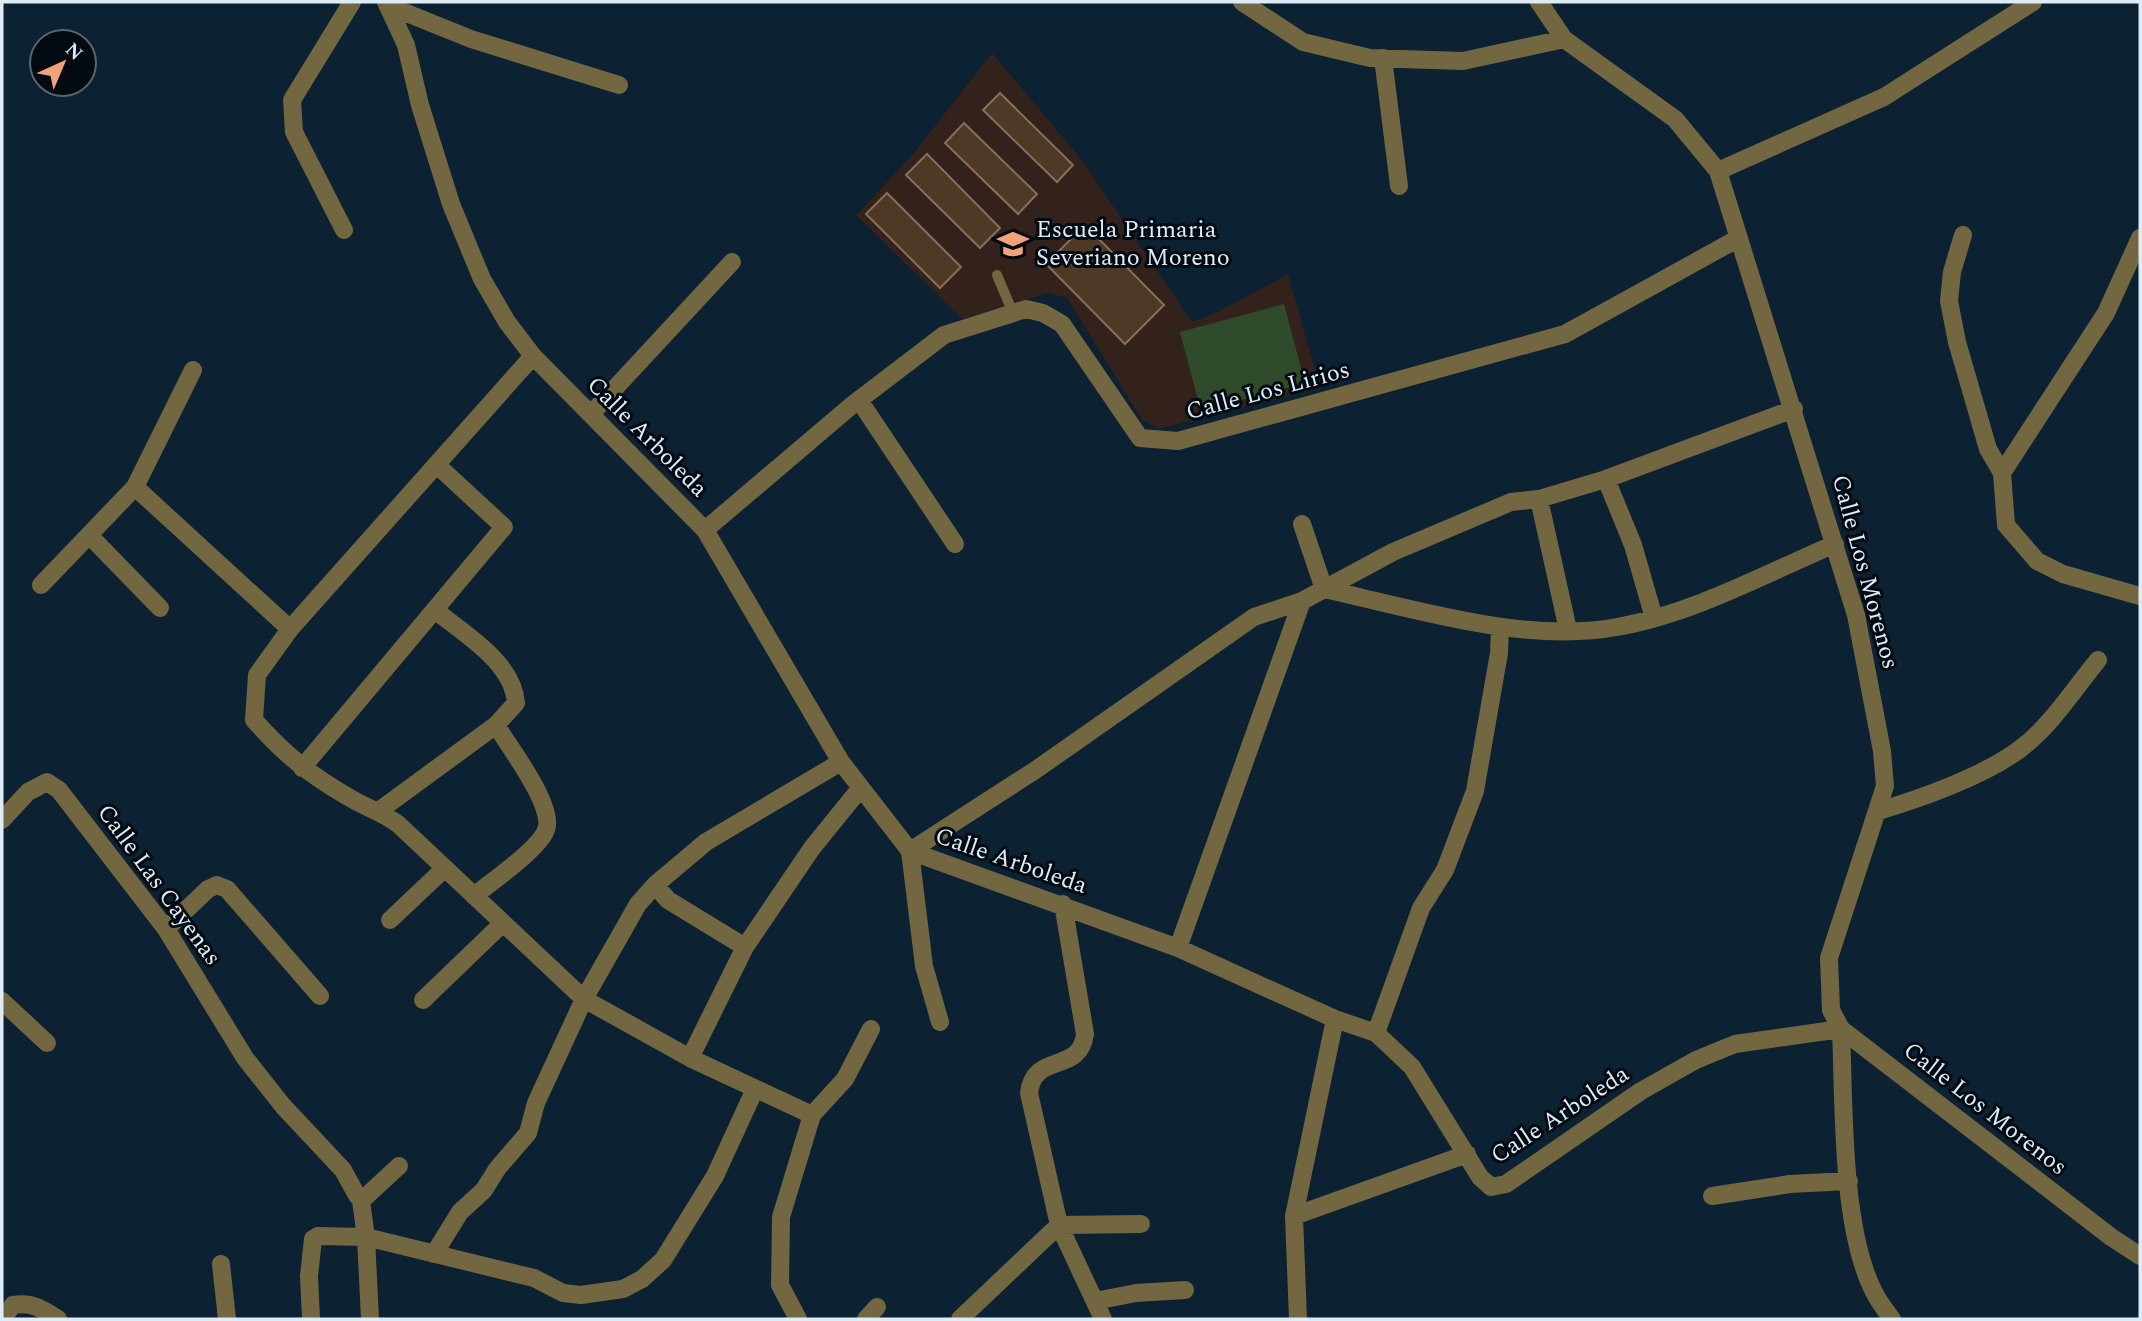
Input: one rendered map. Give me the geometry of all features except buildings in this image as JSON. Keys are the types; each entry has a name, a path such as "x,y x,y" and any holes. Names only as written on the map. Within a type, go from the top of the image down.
{"street":[{"path":"344,230 294,132 292,100 352,2"},
{"path":"1242,2 1304,42 1383,58 1463,61 1564,39"},
{"name":"Calle Los Morenos","path":"1539,2 1564,39 1675,119 1718,171 1856,615 1882,751 1885,786 1829,958 1830,1010 1840,1028 2111,1237 2140,1256"},
{"path":"1718,171 1884,97 2033,2"},
{"path":"388,4 471,39 619,85"},
{"name":"Calle Arboleda","path":"388,4 406,45 420,105 451,204 482,279 507,322 533,356 705,530 841,762 859,790 910,852 1063,904 1178,948 1335,1019 1377,1033 1412,1067 1480,1177 1491,1187 1506,1184 1641,1091 1696,1060 1735,1044 1840,1028"},
{"path":"1383,58 1399,186"},
{"path":"1963,235 1952,272 1949,301 1957,342 1987,449 2003,473 2006,525 2038,561 2063,574 2140,596"},
{"path":"2003,473 2106,313 2140,238"},
{"name":"Calle Los Lirios","path":"705,530 859,400 944,335 1026,309 1043,313 1062,324 1140,438 1178,441 1565,334 1739,239"},
{"path":"591,414 733,262"},
{"path":"533,356 438,466 290,629 257,675 254,720 284,754 302,768 354,800 380,810 584,999 690,1058 812,1115"},
{"path":"41,584 135,487 193,369"},
{"path":"859,400 955,544"},
{"path":"940,1022 924,966 910,852 1034,771 1254,617 1302,601 1393,552 1511,502 1538,499 1606,480 1794,409"},
{"path":"302,768 504,527 438,466"},
{"path":"1606,480 1633,545 1654,618"},
{"path":"135,487 290,629"},
{"path":"1538,499 1569,629"},
{"path":"1301,524 1324,589"},
{"path":"89,535 160,608"},
{"path":"1324,589 1500,628 1615,628 1654,618 1835,544"},
{"path":"1178,948 1302,601"},
{"path":"380,810 496,725 516,704 515,687 503,668 435,610"},
{"path":"1377,1033 1421,908 1445,870 1475,791 1499,653 1500,628"},
{"path":"1878,810 1922,799 1992,766 2021,748 2098,660"},
{"path":"474,896 546,832 548,818 540,797 496,725"},
{"path":"434,1254 460,1212 484,1190 497,1169 528,1133 536,1103 584,999 638,904 655,885 706,842 841,762"},
{"name":"Calle Las Cayenas","path":"2,820 28,792 47,782 58,790 166,929 245,1058 283,1107 343,1170 361,1201"},
{"path":"690,1058 745,947 812,848 859,790"},
{"path":"390,920 445,868"},
{"path":"166,929 208,889 218,885 227,889 320,996"},
{"path":"655,885 668,900 745,947"},
{"path":"1063,904 1085,1034 1083,1048 1076,1056 1040,1069 1031,1079 1029,1093 1059,1225 1103,1319"},
{"path":"423,1000 503,923"},
{"path":"2,1001 47,1043"},
{"path":"1298,1319 1294,1216 1335,1019"},
{"path":"798,1319 780,1285 781,1217 812,1115 845,1079 871,1028"},
{"path":"1840,1028 1849,1181 1856,1232 1871,1288 1892,1319"},
{"path":"312,1319 309,1276 313,1239 318,1236 366,1237 534,1278 563,1293 581,1295 623,1289 642,1279 663,1260 715,1176 755,1089"},
{"path":"1294,1216 1467,1154"},
{"path":"370,1319 366,1237 361,1201 399,1166"},
{"path":"1712,1196 1790,1184 1849,1181"},
{"path":"960,1319 1059,1225 1141,1224"},
{"path":"221,1264 227,1319"},
{"path":"1096,1301 1136,1293 1185,1290"},
{"path":"2,1319 13,1306 24,1303 38,1307 58,1319"}],"lane":[{"path":"997,275 1013,313"}],"shaded area":[{"name":"Escuela Primaria Severiano Moreno","path":"992,53 1081,159 1192,322 1218,312 1288,274 1320,388 1159,429 1142,420 1067,298 1048,293 962,319 856,215 914,153"}],"green space":[{"path":"1284,304 1305,383 1201,411 1180,332"}],"place":[{"name":"Escuela Primaria Severiano Moreno","path":"1013,244"}]}
